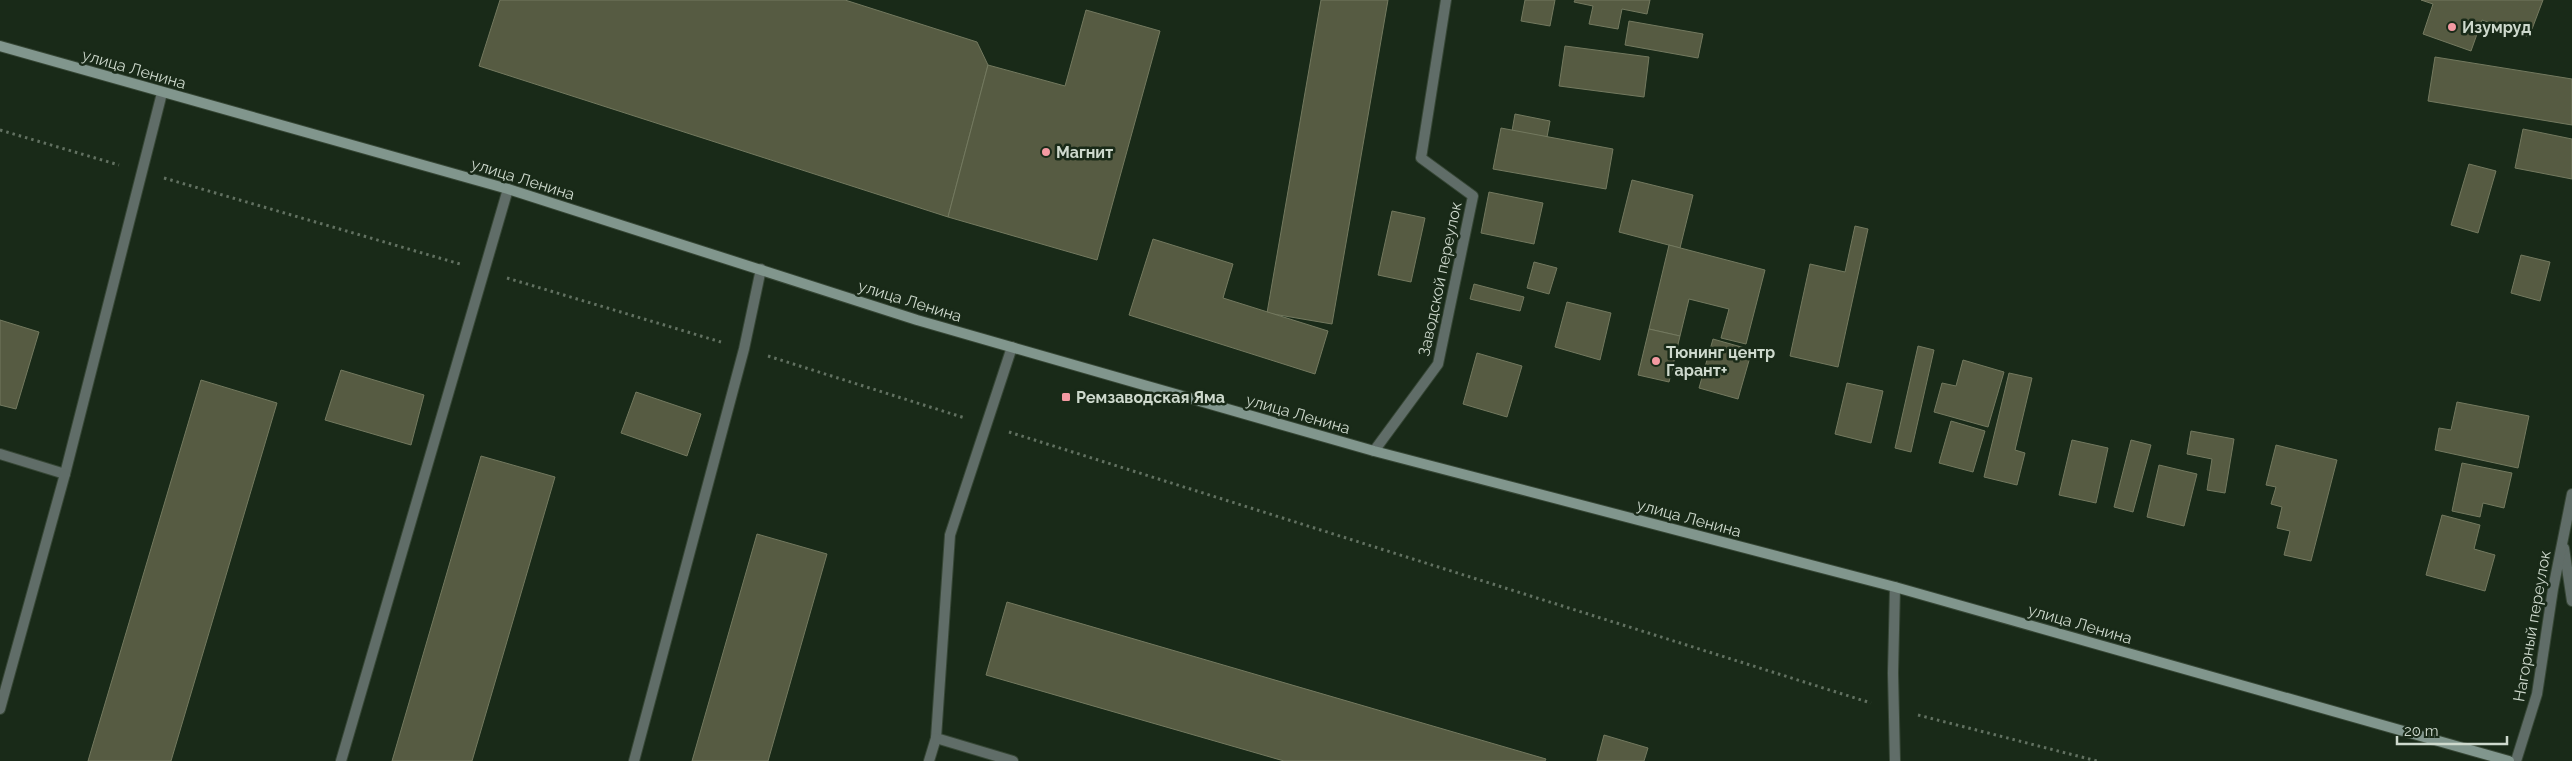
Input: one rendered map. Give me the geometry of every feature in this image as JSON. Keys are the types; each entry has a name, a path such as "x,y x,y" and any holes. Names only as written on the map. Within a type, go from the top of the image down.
{"street":[{"name":"Заводской переулок","path":"1374,451 1438,364 1473,196 1422,158 1446,0"},
{"name":"улица Ленина","path":"0,46 508,189 917,320 1374,451 1895,587 2509,761"},
{"path":"0,709 144,172 162,92"},
{"path":"341,761 508,189"},
{"path":"634,761 744,349 761,269"},
{"path":"929,761 936,738 950,535 984,425 1012,347"},
{"path":"0,454 64,474"},
{"name":"Нагорный переулок","path":"2516,761 2537,694 2553,589 2572,494"},
{"path":"2563,540 2572,601"},
{"path":"1895,587 1895,761"},
{"path":"936,738 1013,761"}],"path":[{"path":"0,130 744,349 1847,697 2097,761"}],"building":[{"path":"500,0 845,0 977,42 988,65 948,217 479,66"},
{"path":"1321,0 1388,0 1332,324 1267,313"},
{"path":"1525,0 1555,0 1550,26 1521,21"},
{"path":"1575,0 1650,0 1647,14 1622,9 1618,29 1589,24 1593,6 1574,2"},
{"name":"Изумруд","path":"2421,0 2543,0 2529,37 2482,20 2471,51 2423,34 2433,4"},
{"name":"Магнит","path":"1086,10 1160,31 1097,260 948,217 988,65 1065,86"},
{"path":"1629,21 1703,34 1698,58 1625,45"},
{"path":"1565,46 1649,57 1644,97 1559,86"},
{"path":"2435,57 2572,79 2572,125 2428,101"},
{"path":"1515,114 1550,121 1547,137 1512,131"},
{"path":"1501,128 1613,149 1606,189 1493,169"},
{"path":"2523,129 2572,139 2572,179 2515,168"},
{"path":"2469,164 2496,171 2478,233 2451,225"},
{"path":"1632,180 1693,195 1680,248 1619,232"},
{"path":"1489,192 1543,203 1534,244 1481,233"},
{"path":"1392,211 1425,218 1411,282 1378,275"},
{"path":"1855,226 1868,229 1838,367 1790,356 1810,264 1845,272"},
{"path":"1153,239 1233,264 1223,298 1328,331 1315,374 1129,315"},
{"path":"1669,245 1765,270 1746,344 1721,338 1729,309 1689,299 1680,336 1649,329"},
{"path":"2521,255 2550,262 2540,301 2511,293"},
{"path":"1534,262 1557,268 1549,294 1527,288"},
{"path":"1474,284 1524,297 1520,311 1470,299"},
{"path":"1567,302 1611,313 1600,360 1555,347"},
{"path":"0,320 39,332 16,409 0,405"},
{"path":"1649,329 1680,336 1669,382 1638,375"},
{"path":"1713,339 1752,350 1738,399 1699,388"},
{"path":"1918,346 1934,350 1911,452 1895,448"},
{"path":"1477,353 1522,366 1507,417 1463,404"},
{"path":"1963,360 2004,372 1988,427 1934,412 1942,383 1956,386"},
{"path":"341,370 424,395 411,445 325,420"},
{"path":"2009,373 2032,378 2015,450 2025,453 2017,485 1984,477"},
{"path":"201,380 277,403 171,761 88,761"},
{"path":"1847,383 1883,391 1871,443 1835,434"},
{"path":"636,392 701,414 687,456 621,433"},
{"path":"2457,402 2529,416 2518,468 2435,450 2439,428 2451,430"},
{"path":"1951,421 1985,431 1973,472 1939,463"},
{"path":"2191,431 2234,439 2225,493 2207,490 2212,459 2187,454"},
{"path":"2072,440 2108,448 2096,503 2059,495"},
{"path":"2131,440 2151,445 2133,512 2114,507"},
{"path":"2276,445 2337,460 2311,561 2284,555 2290,531 2277,528 2282,507 2271,504 2276,487 2266,485"},
{"path":"481,456 555,477 472,761 392,761"},
{"path":"2462,463 2512,473 2504,508 2483,503 2480,517 2452,511"},
{"path":"2159,465 2197,474 2184,526 2147,517"},
{"path":"2442,515 2480,525 2474,549 2495,555 2485,591 2426,575"},
{"path":"757,534 827,554 768,761 692,761"},
{"path":"1007,602 1546,759 1545,761 1284,761 986,675"},
{"path":"1604,735 1648,748 1644,761 1597,761"}],"place":[{"name":"Изумруд","path":"2452,27"},
{"name":"Магнит","path":"1046,152"},
{"name":"Тюнинг центр Гарант+","path":"1656,361"},
{"name":"Ремзаводская Яма","path":"1066,397"}]}
